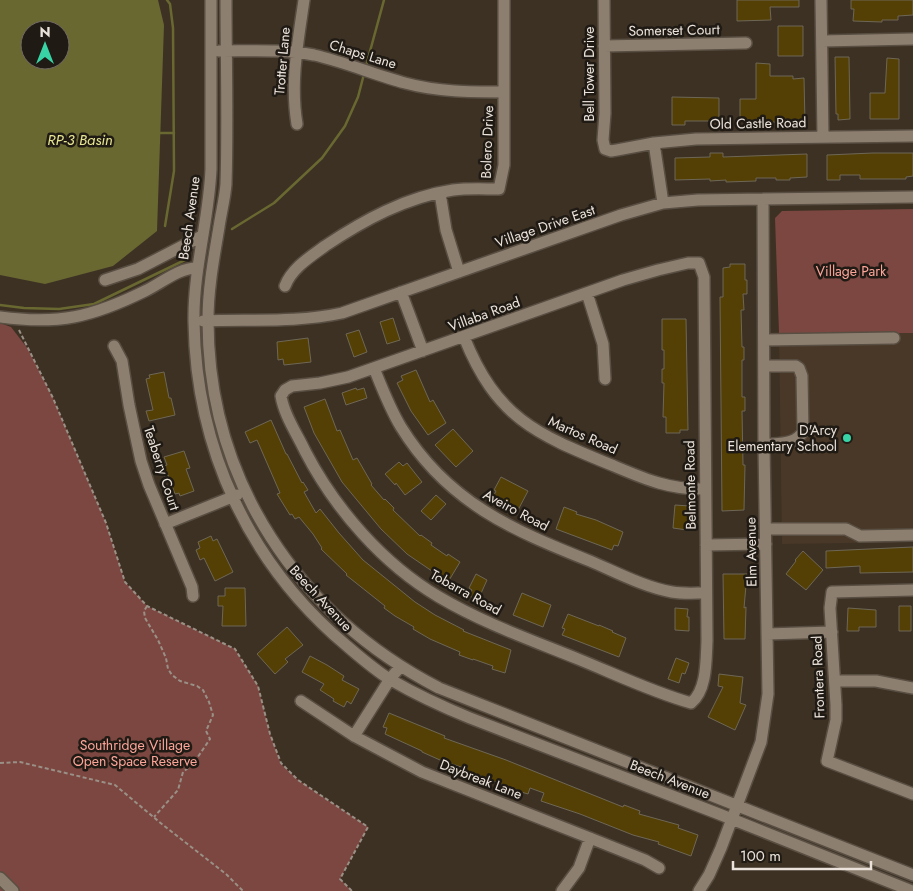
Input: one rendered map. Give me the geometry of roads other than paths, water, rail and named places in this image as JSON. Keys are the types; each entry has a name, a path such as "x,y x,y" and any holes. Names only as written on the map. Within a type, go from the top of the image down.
{"street":[{"name":"Beech Avenue","path":"211,0 211,168 210,190 197,268 194,321 196,368 209,437 232,497 250,533 270,564 298,599 328,630 390,680 430,701 912,891"},
{"name":"Beech Avenue","path":"226,0 226,186 210,284 208,320 211,368 220,417 237,472 246,492 282,554 314,594 346,626 372,648 400,667 439,688 913,875"},
{"name":"Trotter Lane","path":"297,124 293,90 296,52 304,0"},
{"name":"Bolero Drive","path":"285,286 292,272 352,228 400,205 440,193 468,189 499,190 504,165 504,0"},
{"name":"Bell Tower Drive","path":"604,0 605,113 603,140 605,149"},
{"path":"821,0 823,137"},
{"path":"822,41 913,39"},
{"name":"Somerset Court","path":"604,46 746,43"},
{"name":"Chaps Lane","path":"212,51 268,50 296,52 322,57 406,83 440,90 504,92"},
{"name":"Old Castle Road","path":"605,149 611,151 654,143 696,139 913,136"},
{"path":"654,143 664,204"},
{"path":"440,193 446,230 459,272"},
{"name":"Village Drive East","path":"194,321 278,320 319,317 353,310 621,215 664,204 698,200 913,197"},
{"name":"Elm Avenue","path":"699,891 716,862 761,742 768,694 764,445 764,199"},
{"path":"105,280 138,269 202,236"},
{"name":"Villaba Road","path":"281,396 285,390 292,386 334,380 374,368 658,270 688,263 699,263"},
{"name":"Belmonte Road","path":"691,703 700,693 708,641 704,277 699,263"},
{"path":"0,317 55,320 88,315 147,290 189,268 197,268"},
{"path":"402,292 423,351"},
{"path":"587,293 603,344 605,380"},
{"name":"Martos Road","path":"464,336 474,361 490,388 509,409 536,430 560,444 659,484 677,488 705,490"},
{"path":"764,340 894,338"},
{"name":"Teaberry Court","path":"114,346 122,361 130,414 142,461 165,524 192,587 193,596"},
{"path":"764,366 796,366 799,368 802,376 803,431 800,438 795,440 764,445"},
{"name":"Aveiro Road","path":"374,368 393,412 419,453 449,485 490,516 531,537 644,583 670,592 706,593"},
{"name":"Tobarra Road","path":"281,396 284,408 309,458 338,504 377,548 416,582 441,598 482,619 691,703"},
{"path":"165,524 246,492"},
{"path":"766,529 846,529 860,536 913,535"},
{"path":"706,545 766,544"},
{"name":"Frontera Road","path":"913,590 832,592 830,608 836,681 836,720 827,761 913,794"},
{"path":"767,634 832,632"},
{"path":"354,736 400,667"},
{"path":"836,681 876,681 913,688"},
{"name":"Daybreak Lane","path":"301,701 354,736 422,772 645,860 659,868"},
{"path":"567,889 590,838"},
{"path":"0,878 13,891"}],"water":[{"name":"RP-3 Basin","path":"0,0 158,0 164,25 157,231 113,266 45,284 0,275"}],"waterway":[{"path":"165,226 174,171 173,28 170,4 167,0"},
{"path":"366,66 384,0"},
{"path":"232,229 274,203 322,158 345,126 358,97 364,74"},
{"path":"160,133 174,133"},
{"path":"0,305 59,309 94,304 187,259"}],"place":[{"name":"D'Arcy Elementary School","path":"847,438"}],"park label":[{"name":"Village Park","path":"851,271"},
{"name":"Southridge Village Open Space Reserve","path":"135,754"}]}
